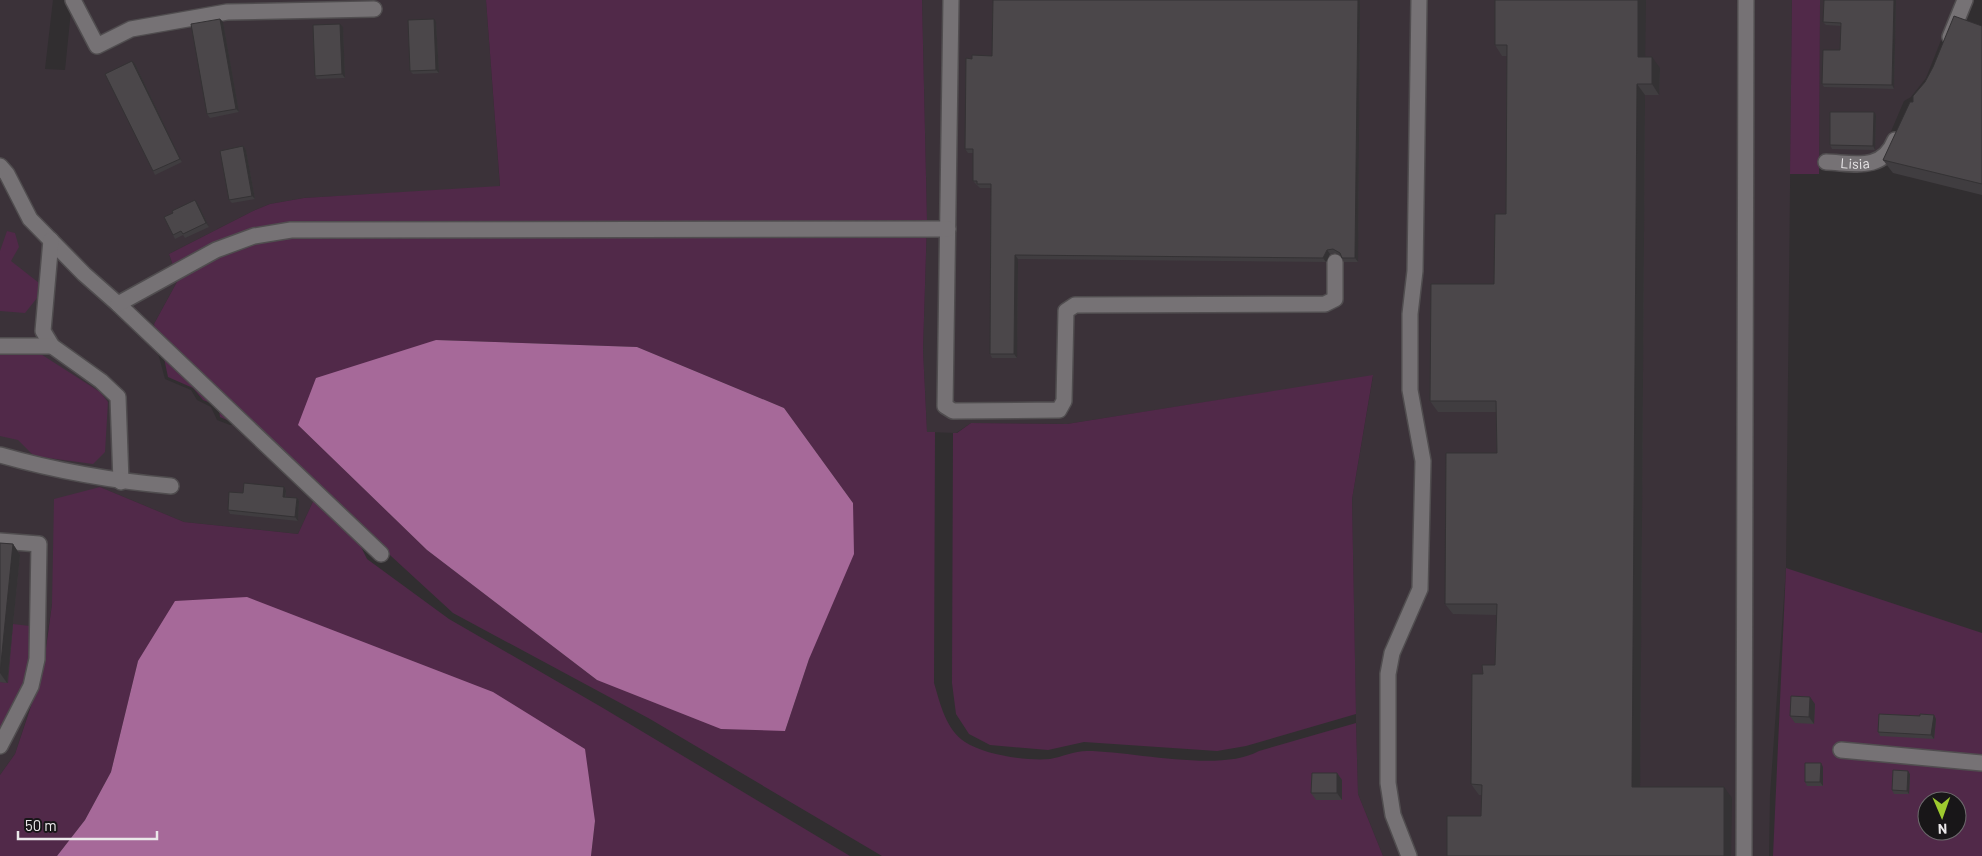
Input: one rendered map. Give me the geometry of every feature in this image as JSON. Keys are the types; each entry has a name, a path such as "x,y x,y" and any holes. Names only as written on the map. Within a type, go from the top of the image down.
{"street":[{"path":"74,0 97,46 131,29 227,12 374,9"},
{"path":"951,0 946,406 953,411 1059,410 1064,401 1066,311 1075,305 1325,304 1335,299 1335,262"},
{"path":"1410,856 1393,815 1388,783 1388,674 1392,653 1420,589 1423,461 1410,390 1410,314 1415,271 1419,0"},
{"path":"1744,856 1746,0"},
{"path":"1944,51 1965,0"},
{"name":"Lisia","path":"1826,162 1872,164 1880,161 1892,148 1900,126"},
{"path":"0,166 7,174 30,219 84,274 381,554"},
{"path":"118,304 216,250 254,236 290,230 948,229"},
{"path":"51,240 43,331 52,346 101,381 118,397 120,482"},
{"path":"0,346 52,346"},
{"path":"0,455 33,465 120,482 171,486"},
{"path":"0,541 40,544 37,659 31,686 0,746"},
{"path":"1841,750 1982,763"}],"shaded area":[{"path":"0,0 53,0 45,69 65,70 72,0 486,0 500,187 304,198 270,204 169,254 178,280 154,324 158,353 165,379 191,390 197,400 211,407 217,420 230,425 238,425 316,495 298,534 184,522 100,487 52,604 42,670 15,754 0,775"},
{"path":"486,0 922,0 927,221 923,350 927,432 935,432 934,683 948,723 958,737 973,747 994,754 1018,758 1050,759 1087,751 1199,761 1242,757 1356,723 1358,794 1383,856 882,856 650,719 453,613 379,545 234,423 220,417 219,410 213,404 203,400 193,388 168,377 164,358 158,353 154,324 178,280 169,254 270,204 304,198 500,186","holes":["436,340 637,347 784,408 853,503 809,659 785,731 597,680 427,550 298,425"]},
{"path":"922,0 1792,0 1786,568 1770,795 1769,856 1383,856 1358,794 1356,723 1352,499 1373,376 1067,424 971,423 956,433 927,432 923,350 927,221"},
{"path":"1792,0 1820,0 1819,174 1790,174"},
{"path":"1820,0 1957,0 1926,78 1911,97 1904,101 1883,150 1872,157 1819,156"},
{"path":"7,231 15,233 19,247 11,261 39,283 37,298 25,313 0,311 0,251"},
{"path":"436,340 637,347 784,408 853,503 854,554 809,659 785,731 721,729 597,680 427,550 298,425 316,378"},
{"path":"0,351 36,351 100,392 108,402 105,452 93,464 34,456 18,440 0,436"},
{"path":"1373,375 1352,499 1356,714 1246,746 1217,751 1084,742 1048,750 990,745 969,734 956,714 952,683 953,433 957,433 971,423 1067,424"},
{"path":"100,487 184,522 298,534 316,495 359,543 367,559 449,619 603,708 850,856 591,856 595,821 138,661 111,772 85,820 57,856 0,856 0,775 15,754 43,670 52,604 54,499"},
{"path":"1786,568 1982,633 1982,856 1773,856"},
{"path":"247,597 493,692 585,749 595,821 591,856 57,856 85,820 111,772 138,661 175,601"},
{"path":"13,624 30,626 29,674 0,733 0,682 8,683"}],"building":[{"path":"993,0 1358,0 1355,258 1342,258 1340,253 1333,249 1327,250 1323,258 1015,255 1014,354 990,354 991,184 977,184 977,181 973,181 973,149 965,149 966,58 972,59 972,55 992,56"},
{"path":"1495,0 1638,0 1638,57 1652,57 1652,84 1637,84 1632,787 1724,787 1724,856 1447,856 1447,816 1481,816 1482,785 1471,784 1472,674 1483,674 1482,665 1495,665 1497,604 1445,604 1446,453 1497,453 1496,401 1430,401 1431,284 1494,284 1495,214 1506,214 1507,45 1495,45"},
{"path":"1824,0 1894,0 1892,85 1822,84 1823,50 1840,50 1841,23 1823,22"},
{"path":"1954,16 1982,26 1982,184 1883,160 1910,102 1913,102 1913,96 1925,82 1933,67"},
{"path":"220,19 236,109 207,114 191,24"},
{"path":"434,19 436,70 410,71 408,20"},
{"path":"340,24 342,74 315,76 313,25"},
{"path":"132,61 180,159 153,171 105,74"},
{"path":"1830,112 1874,112 1873,146 1830,145"},
{"path":"243,146 252,196 229,200 220,151"},
{"path":"195,200 206,223 183,234 181,231 173,235 164,217"},
{"path":"244,483 284,487 283,497 297,498 295,517 228,510 229,492 243,493"},
{"path":"0,543 13,544 0,673"},
{"path":"1791,696 1810,697 1809,717 1790,716"},
{"path":"1879,714 1934,715 1931,735 1878,732"},
{"path":"1805,763 1821,763 1820,782 1805,782"},
{"path":"1893,770 1908,771 1907,791 1892,790"},
{"path":"1312,773 1337,773 1337,793 1311,793"}]}
